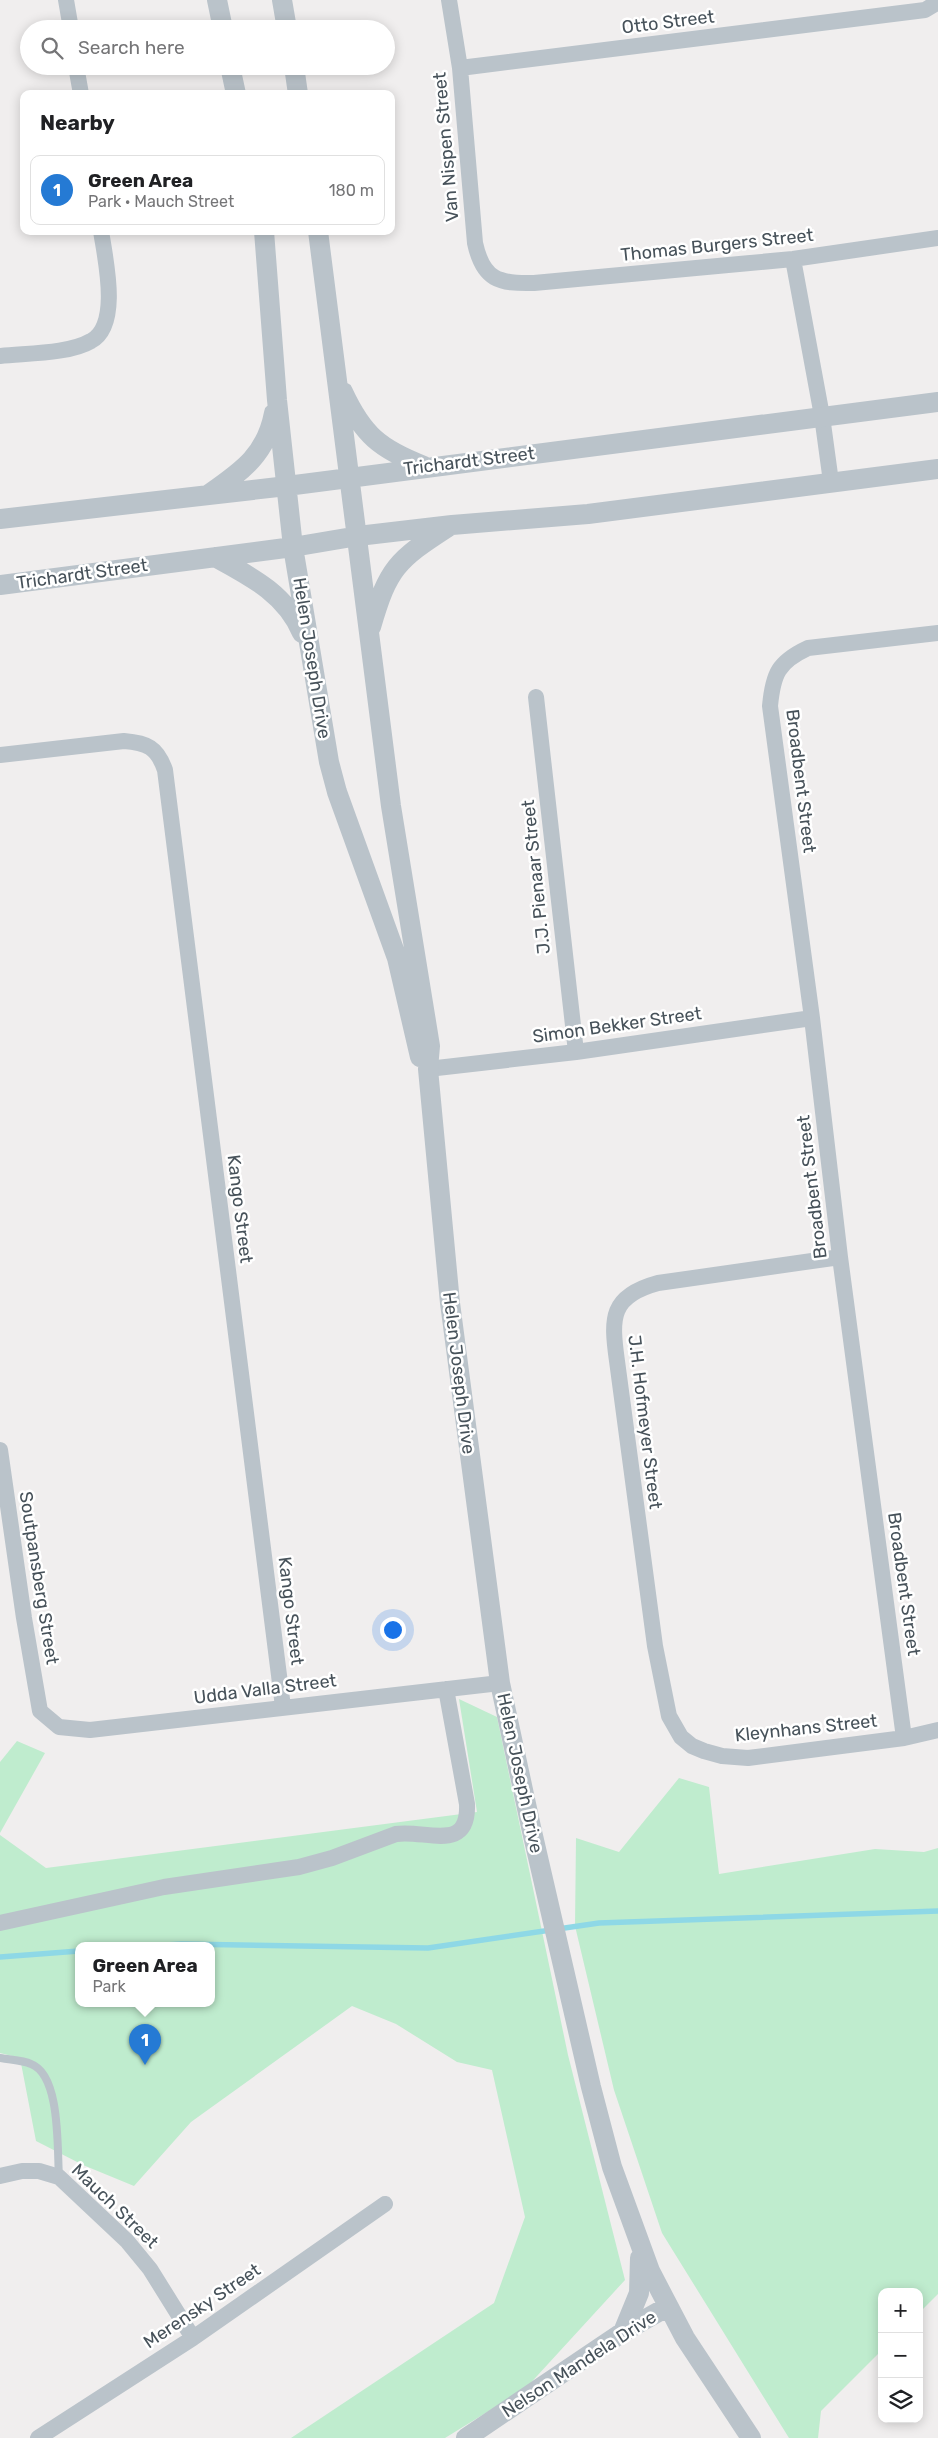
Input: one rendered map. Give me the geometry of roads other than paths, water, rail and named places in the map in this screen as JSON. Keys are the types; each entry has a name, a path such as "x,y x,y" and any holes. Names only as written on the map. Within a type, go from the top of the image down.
{"street":[{"path":"66,0 69,20"},
{"path":"217,0 221,20"},
{"path":"282,0 285,20"},
{"name":"Van Nispen Street","path":"449,0 460,68 475,243 479,260 486,273 499,281"},
{"name":"Otto Street","path":"460,68 925,10 938,2"},
{"path":"77,75 79,90"},
{"path":"232,75 235,90"},
{"path":"295,75 297,90"},
{"path":"0,356 65,349 92,341 102,331 107,316 109,298 102,235"},
{"name":"Helen Joseph Drive","path":"264,235 277,400 293,547 329,762 337,792 397,958 419,1054 428,1069"},
{"name":"Helen Joseph Drive","path":"318,235 391,806 430,1046 428,1069 450,1303 500,1683 531,1828 591,2087 612,2167 639,2244 667,2306 685,2338 751,2438"},
{"name":"Thomas Burgers Street","path":"499,281 534,284 793,259 938,238"},
{"path":"793,259 822,416 831,482"},
{"path":"336,379 358,421 380,445 425,466"},
{"path":"207,495 248,466 260,451 272,423 277,400"},
{"name":"Trichardt Street","path":"0,520 287,486 425,466 938,402"},
{"name":"Trichardt Street","path":"0,585 293,547 358,536 452,525 588,514 938,469"},
{"path":"369,637 383,588 391,574 412,550 452,525"},
{"path":"215,557 277,596 297,620 309,648"},
{"name":"Broadbent Street","path":"904,1738 840,1257 812,1018 770,706 772,682 780,667 791,656 808,648 938,634"},
{"name":"J.J. Pienaar Street","path":"536,697 576,1052"},
{"name":"Kango Street","path":"0,755 124,742 138,743 152,748 160,757 164,770 283,1707"},
{"name":"Simon Bekker Street","path":"428,1069 576,1052 812,1018"},
{"name":"J.H. Hofmeyer Street","path":"681,1738 669,1716 655,1646 614,1342 613,1327 616,1312 625,1299 639,1288 658,1283 840,1257"},
{"name":"Soutpansberg Street","path":"0,1450 24,1618 40,1711"},
{"name":"Udda Valla Street","path":"40,1711 48,1721 58,1727 90,1730 500,1683"},
{"path":"0,1923 164,1887 299,1867 332,1858 396,1834 404,1833 436,1837 454,1834 461,1830 466,1822 467,1804 446,1689"},
{"name":"Kleynhans Street","path":"681,1738 704,1751 722,1756 748,1758 904,1738 938,1730"},
{"name":"Mauch Street","path":"0,2176 22,2171 39,2171 59,2178 128,2241 150,2269 194,2338"},
{"name":"Merensky Street","path":"38,2438 194,2338 385,2204"},
{"path":"623,2332 640,2293 639,2244"},
{"name":"Nelson Mandela Drive","path":"466,2438 623,2332 667,2306"}],"lane":[{"path":"0,2058 31,2064 47,2078 54,2112 59,2178"}],"waterway":[{"path":"215,1945 428,1948 599,1923 938,1911"},
{"path":"0,1957 75,1951"}],"place":[{"name":"Green Area","path":"145,2065"}]}
